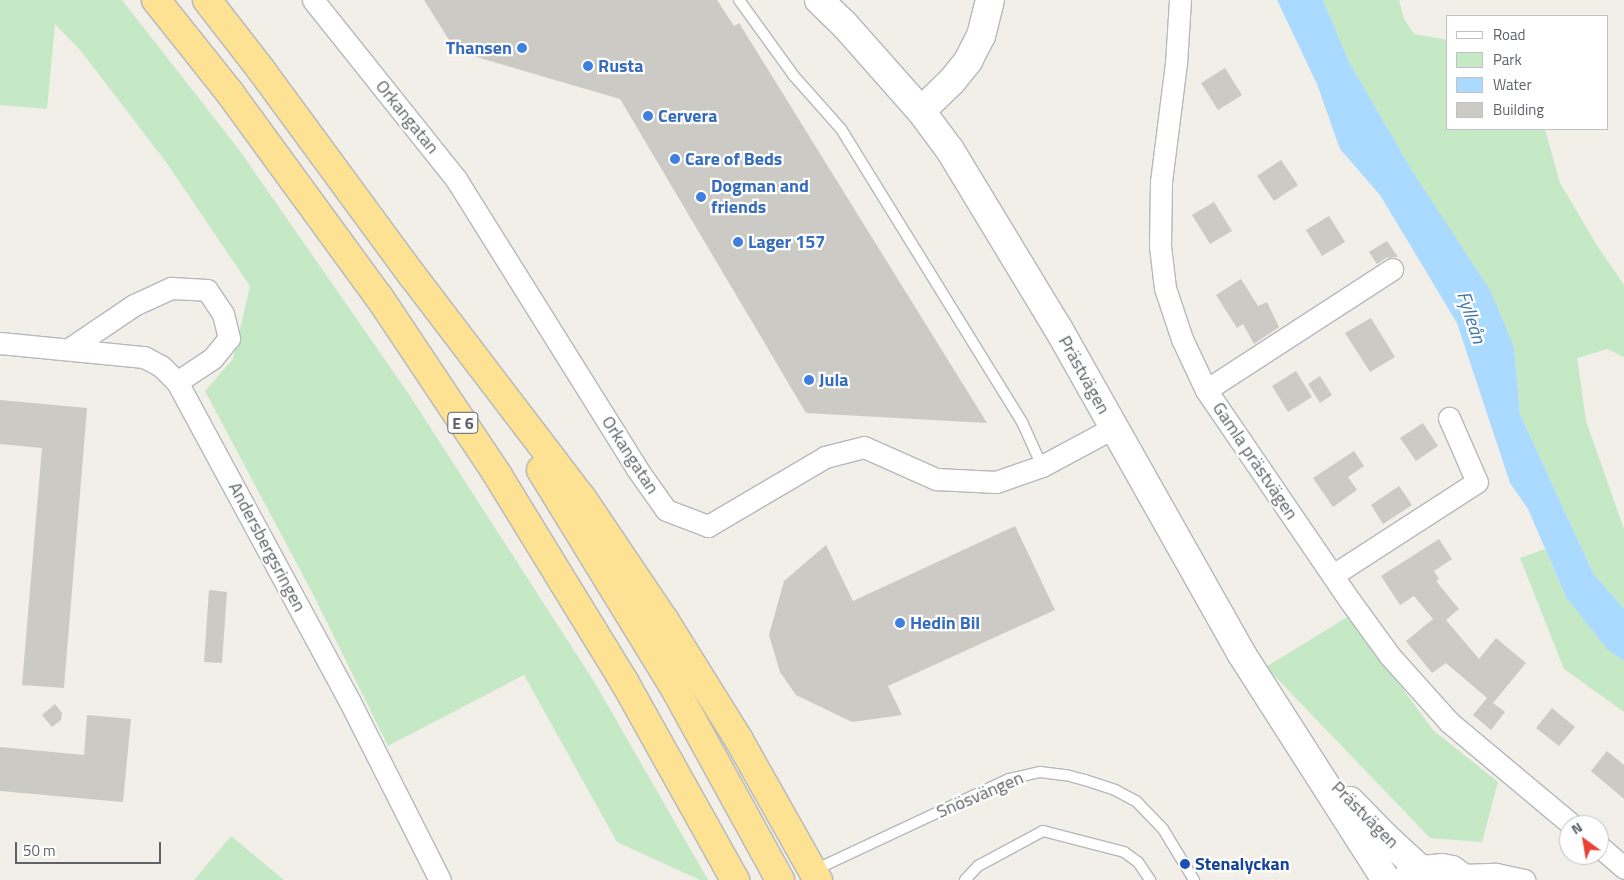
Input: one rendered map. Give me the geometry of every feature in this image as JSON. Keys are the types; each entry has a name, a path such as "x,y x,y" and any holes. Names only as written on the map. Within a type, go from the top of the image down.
{"highway":[{"name":"E 6","path":"156,0 230,93 379,297 497,474 625,683 735,880"},
{"name":"E 6","path":"207,0 262,70 412,275 529,450 674,687 780,880"},
{"path":"412,275 582,498 665,621 819,873"}],"street":[{"name":"Orkangatan","path":"313,0 456,179 637,468 666,510 708,526 825,456 864,447 936,479 996,482 1042,466 1113,428"},
{"name":"Prästvägen","path":"819,0 844,24 920,111 950,150 1032,285 1241,653 1310,758 1386,880"},
{"path":"920,111 952,81 968,61 981,36 990,0"},
{"name":"Gamla prästvägen","path":"1180,0 1176,63 1161,182 1160,246 1165,288 1182,339 1206,390 1390,656 1449,722 1560,815"},
{"path":"1206,390 1392,269"},
{"path":"68,348 134,306 171,288 207,290 223,314 229,338 213,358 177,382"},
{"name":"Andersbergsringen","path":"0,343 68,348 144,358 161,366 177,382 350,702 440,880"},
{"path":"1333,575 1477,482 1449,418"},
{"name":"Prästvägen","path":"1310,758 1384,836 1413,875 1442,868 1464,878"},
{"path":"1609,855 1624,868"},
{"path":"1464,878 1496,874 1524,880"}],"lane":[{"path":"739,0 794,76 841,129 1022,422 1042,466"},
{"name":"Snösvängen","path":"819,873 1009,779 1040,772 1066,775 1085,780 1136,801 1163,829 1194,880"},
{"path":"965,880 978,866 1043,831 1124,852 1138,862 1150,880"}],"green space":[{"path":"0,0 122,0 240,151 408,393 595,683 708,880 700,880 617,842 524,675 388,746 314,596 205,391 233,359 250,286 166,162 81,51 55,24 47,109 0,105"},
{"path":"1323,0 1399,0 1404,19 1414,34 1446,40 1446,130 1545,130 1560,183 1596,244 1624,285 1624,357 1607,349 1577,358 1586,421 1624,529 1624,609 1593,573 1520,414 1514,347 1349,62"},
{"path":"1545,549 1566,597 1607,648 1624,661 1624,712 1564,669 1520,558"},
{"path":"1349,616 1433,730 1498,782 1482,842 1430,838 1266,667"},
{"path":"231,836 284,880 194,880"}],"water":[{"name":"Fylleån","path":"1277,0 1323,0 1349,62 1414,174 1490,290 1514,347 1520,414 1593,573 1624,609 1624,661 1607,649 1566,597 1528,509 1510,483 1457,323 1380,195 1340,149 1317,84"}],"building":[{"path":"424,0 717,0 734,26 739,23 987,423 806,413 620,99 456,51"},
{"path":"1225,68 1242,95 1218,110 1201,83"},
{"path":"1281,160 1298,185 1274,201 1257,176"},
{"path":"1214,202 1232,231 1210,244 1192,215"},
{"path":"1329,216 1345,242 1322,256 1306,230"},
{"path":"1387,241 1398,257 1386,258 1377,264 1369,252"},
{"path":"1241,279 1258,306 1267,302 1279,327 1254,344 1243,324 1237,328 1216,295"},
{"path":"1371,318 1395,357 1370,372 1345,333"},
{"path":"1296,371 1312,397 1288,412 1272,386"},
{"path":"1320,376 1332,395 1320,403 1308,384"},
{"path":"0,400 87,408 64,688 22,685 42,448 0,444"},
{"path":"1423,423 1438,446 1416,461 1400,438"},
{"path":"1354,451 1364,466 1348,477 1357,490 1333,507 1313,478"},
{"path":"1399,486 1412,505 1383,524 1371,505"},
{"name":"Hedin Bil","path":"1015,526 1055,610 888,686 902,715 852,722 796,695 780,672 769,635 784,581 826,545 853,601"},
{"path":"1439,539 1452,559 1434,571 1439,579 1436,581 1459,609 1446,620 1479,659 1496,638 1526,663 1493,703 1505,712 1491,730 1473,715 1487,698 1446,663 1432,673 1406,641 1433,619 1414,596 1400,605 1381,576"},
{"path":"209,590 227,592 222,663 204,662"},
{"path":"55,704 62,713 61,720 52,727 42,715"},
{"path":"1552,708 1575,727 1559,746 1536,728"},
{"path":"87,715 131,719 123,802 0,791 0,747 84,755"},
{"path":"1607,751 1624,765 1624,799 1591,771"}],"place":[{"name":"Thansen","path":"522,48"},
{"name":"Rusta","path":"588,66"},
{"name":"Cervera","path":"648,116"},
{"name":"Care of Beds","path":"675,159"},
{"name":"Dogman and friends","path":"701,197"},
{"name":"Lager 157","path":"738,242"},
{"name":"Jula","path":"809,380"},
{"name":"Hedin Bil","path":"900,623"},
{"name":"Stenalyckan","path":"1185,864"}]}
